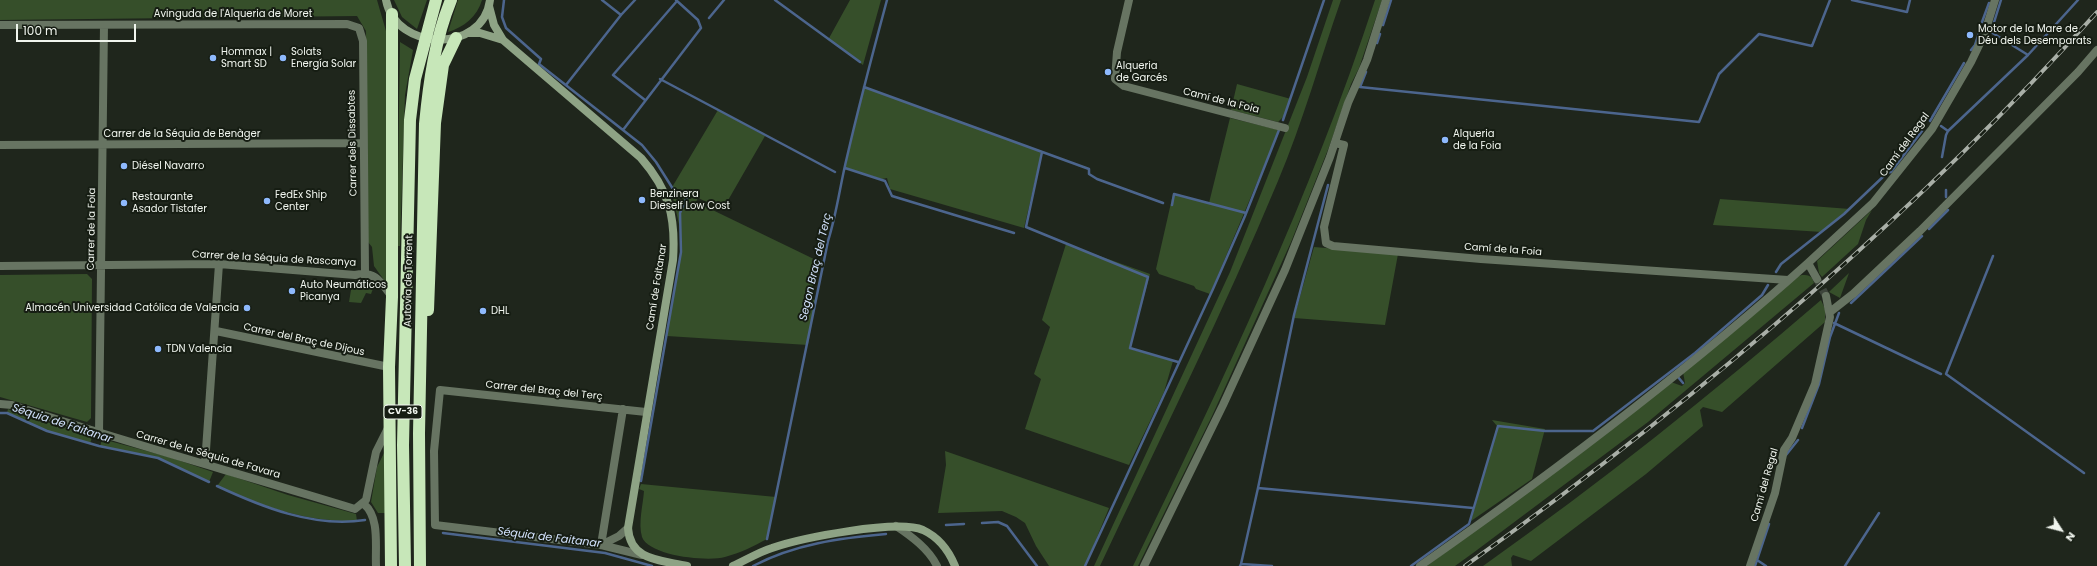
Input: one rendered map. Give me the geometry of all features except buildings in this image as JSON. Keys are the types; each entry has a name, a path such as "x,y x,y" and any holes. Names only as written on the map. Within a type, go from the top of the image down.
{"highway":[{"name":"Autovia de Torrent","path":"406,566 403,445 410,120 415,79 436,0"},
{"name":"Autovia de Torrent","path":"420,566 419,432 425,124 429,82 444,17 451,0"},
{"path":"391,566 389,367 392,297 392,14"},
{"path":"419,432 430,276 435,123 443,65 451,39"}],"street":[{"path":"386,0 392,14 403,28 416,36 431,40 451,39 468,33 482,19 489,3"},
{"name":"Camí de la Foia","path":"1129,0 1117,52 1115,79 1124,86 1285,128"},
{"path":"1144,566 1223,405 1285,270 1335,143 1348,103 1367,60 1386,0"},
{"name":"Camí del Regal","path":"1420,566 1494,514 1600,434 1689,363 1808,263 1873,203 1932,129 1971,62 1984,35 1995,0"},
{"name":"Camí de Faitanar","path":"489,3 494,25 503,40 641,158 657,177 667,198 674,226 673,260 646,412 628,528 631,544 642,555"},
{"name":"Avinguda de l'Alqueria de Moret","path":"0,25 347,24"},
{"name":"Carrer dels Dissabtes","path":"347,24 359,28 362,41 365,272"},
{"name":"Carrer de la Foia","path":"99,434 104,25"},
{"name":"Camí de Faitanar","path":"468,33 480,33 503,40"},
{"path":"1830,312 1853,294 1920,231 2097,50"},
{"name":"Carrer de la Séquia de Benàger","path":"0,145 363,143"},
{"name":"Camí de la Foia","path":"1335,143 1344,145 1324,227 1324,237 1326,243 1333,246 1481,259 1788,280"},
{"path":"1808,263 1817,279"},
{"path":"205,464 216,331 219,264"},
{"name":"Carrer de la Séquia de Rascanya","path":"0,266 219,264 355,275 365,272 375,276 392,297"},
{"name":"Camí del Regal","path":"1750,566 1775,493 1782,457 1792,438 1815,384 1830,312 1826,296"},
{"name":"Carrer del Braç de Dijous","path":"216,331 389,367"},
{"name":"Carrer del Braç del Terç","path":"601,545 435,525 434,451 440,390 646,412"},
{"name":"Carrer de la Séquia de Favara","path":"0,404 12,405 99,434 355,509 364,504"},
{"path":"601,545 623,409"},
{"path":"376,566 374,523 369,509 364,504 376,452 390,423"},
{"path":"896,526 916,541 930,555 937,566"},
{"path":"733,566 771,548 811,536 896,526 923,530 933,536 947,551 955,566"},
{"path":"601,545 619,536 628,528"},
{"path":"601,545 687,566"}],"green space":[{"path":"0,0 377,0 388,38 386,283 374,266 372,247 368,242 366,31 357,16 0,20"},
{"path":"394,0 427,0 417,29 402,17"},
{"path":"458,0 482,0 477,11 469,20 448,32"},
{"path":"850,0 881,0 863,65 828,40"},
{"path":"1333,0 1341,0 1303,114 1278,181 1214,326 1100,566 1094,566 1230,272 1307,77"},
{"path":"1375,0 1382,0 1359,68 1351,84 1329,147 1291,242 1212,416 1138,566 1133,566 1200,427 1264,287 1323,145"},
{"path":"400,42 413,50 405,95 400,246 397,246"},
{"path":"1237,84 1291,99 1284,116 1278,122 1231,110"},
{"path":"864,87 1042,151 1024,228 890,189 887,178 882,179 845,168"},
{"path":"718,110 765,136 723,209 698,198 696,202 818,261 810,299 816,300 808,345 667,336 680,259 681,233 671,189"},
{"path":"1230,118 1279,130 1210,294 1196,289 1194,286 1159,274 1156,269 1173,194 1209,203"},
{"path":"1720,199 1850,209 1822,232 1713,225"},
{"path":"1872,210 1866,220 1858,244 1822,277 1819,273 1817,261"},
{"path":"1066,244 1150,274 1130,349 1173,361 1164,392 1129,465 1025,429 1041,379 1034,374 1050,327 1042,320"},
{"path":"1314,247 1398,254 1385,325 1294,318"},
{"path":"1849,273 1840,298 1829,292 1831,290"},
{"path":"87,274 92,279 91,418 87,422 0,397 0,275"},
{"path":"1802,275 1810,276 1814,283 1648,422 1455,566 1427,566 1671,382 1682,386 1685,383 1683,372 1796,277"},
{"path":"352,284 374,286 371,294 366,293 361,303 349,302"},
{"path":"1821,300 1825,309 1825,322 1722,412 1703,407 1700,410 1703,426 1646,474 1531,561 1513,555 1511,558 1512,566 1483,566 1570,503 1697,404"},
{"path":"8,409 27,417 93,434 90,444 47,431 7,413"},
{"path":"1492,420 1545,429 1532,479 1471,521 1497,426"},
{"path":"102,439 169,457 213,472 209,482 158,458 100,447"},
{"path":"945,451 1109,508 1085,566 1049,566 1036,546 1025,523 1002,511 938,513 946,465"},
{"path":"384,453 386,455 385,513 378,513 371,502 377,467"},
{"path":"226,474 288,495 356,514 357,521 320,519 268,507 217,486"},
{"path":"641,484 776,497 767,539 752,547 725,557 706,559 680,556 656,549 647,544 642,537 641,520 644,491 639,489"}],"waterway":[{"path":"504,0 502,17 506,28 541,59 539,64 642,145 656,162 673,189 687,197 680,213 681,252 641,481"},
{"path":"602,0 621,15 635,0"},
{"path":"623,130 701,28 698,20 676,0"},
{"path":"709,18 724,0"},
{"path":"775,0 860,62"},
{"name":"Segon Braç del Terç","path":"767,539 828,241 856,118 887,0"},
{"path":"1283,120 1324,0"},
{"path":"1383,25 1391,0"},
{"path":"1366,72 1360,87 1699,122 1719,74 1759,34 1812,46 1830,0"},
{"path":"1852,0 1907,12 1910,0"},
{"path":"2001,0 1991,32 2028,55"},
{"path":"1948,131 2028,55 2078,0"},
{"path":"645,100 613,75 677,1"},
{"path":"1982,22 1989,3"},
{"path":"566,85 621,15"},
{"path":"1971,50 1975,45 1980,30"},
{"path":"1377,43 1380,34"},
{"path":"1930,121 1964,63"},
{"path":"660,79 835,172"},
{"path":"864,87 1089,169 1089,174 1097,179 1163,203"},
{"path":"1941,126 1948,131 1942,157"},
{"path":"1085,566 1213,289 1245,216 1279,130"},
{"path":"1776,272 1781,264 1844,214 1887,173 1891,172 1922,131"},
{"path":"1042,152 1026,227 1148,277 1130,348 1178,362"},
{"path":"845,168 885,181 892,196 1014,233"},
{"path":"1258,488 1294,315 1328,185"},
{"path":"1946,190 1946,197"},
{"path":"1172,205 1174,194 1246,213"},
{"path":"1929,229 1948,210"},
{"path":"1851,303 1922,236"},
{"path":"1993,256 1946,374 2084,473"},
{"path":"1411,566 1469,524 1498,426 1545,431 1593,431 1695,353 1762,295 1768,285"},
{"path":"1802,428 1819,384 1830,337 1839,313"},
{"path":"1834,323 1941,374"},
{"path":"1678,377 1683,383"},
{"name":"Séquia de Faitanar","path":"0,413 7,413 47,431 99,446 158,458 209,482"},
{"path":"1786,455 1798,440"},
{"name":"Séquia de Faitanar","path":"217,486 252,501 289,514 327,521 346,522 365,520"},
{"path":"1241,564 1258,488 1473,508"},
{"path":"1845,566 1879,513"},
{"name":"Séquia de Faitanar","path":"982,523 998,522 1007,526 1037,566"},
{"name":"Séquia de Faitanar","path":"946,525 964,524"},
{"path":"1755,566 1769,524"},
{"name":"Séquia de Faitanar","path":"443,533 605,553 652,566"},
{"name":"Séquia de Faitanar","path":"753,566 769,558 801,547 835,540 886,534"},
{"path":"1757,560 1766,566"},
{"path":"1240,566 1241,564 1272,566"}],"tunnel":[{"path":"1817,279 1826,296"}],"railway":[{"path":"1465,566 1634,440 1716,374 1796,306 1875,236 1951,164 2026,89 2097,12"}],"place":[{"name":"Motor de la Mare de Déu dels Desemparats","path":"1970,35"},
{"name":"Hommax | Smart SD","path":"213,58"},
{"name":"Solats Energía Solar","path":"283,58"},
{"name":"Alqueria de Garcés","path":"1108,72"},
{"name":"Alqueria de la Foia","path":"1445,140"},
{"name":"Diésel Navarro","path":"124,166"},
{"name":"Benzinera Dieself Low Cost","path":"642,200"},
{"name":"FedEx Ship Center","path":"267,201"},
{"name":"Restaurante Asador Tistafer","path":"124,203"},
{"name":"Auto Neumáticos Picanya","path":"292,291"},
{"name":"Almacén Universidad Católica de Valencia","path":"247,308"},
{"name":"DHL","path":"483,311"},
{"name":"TDN Valencia","path":"158,349"}]}
